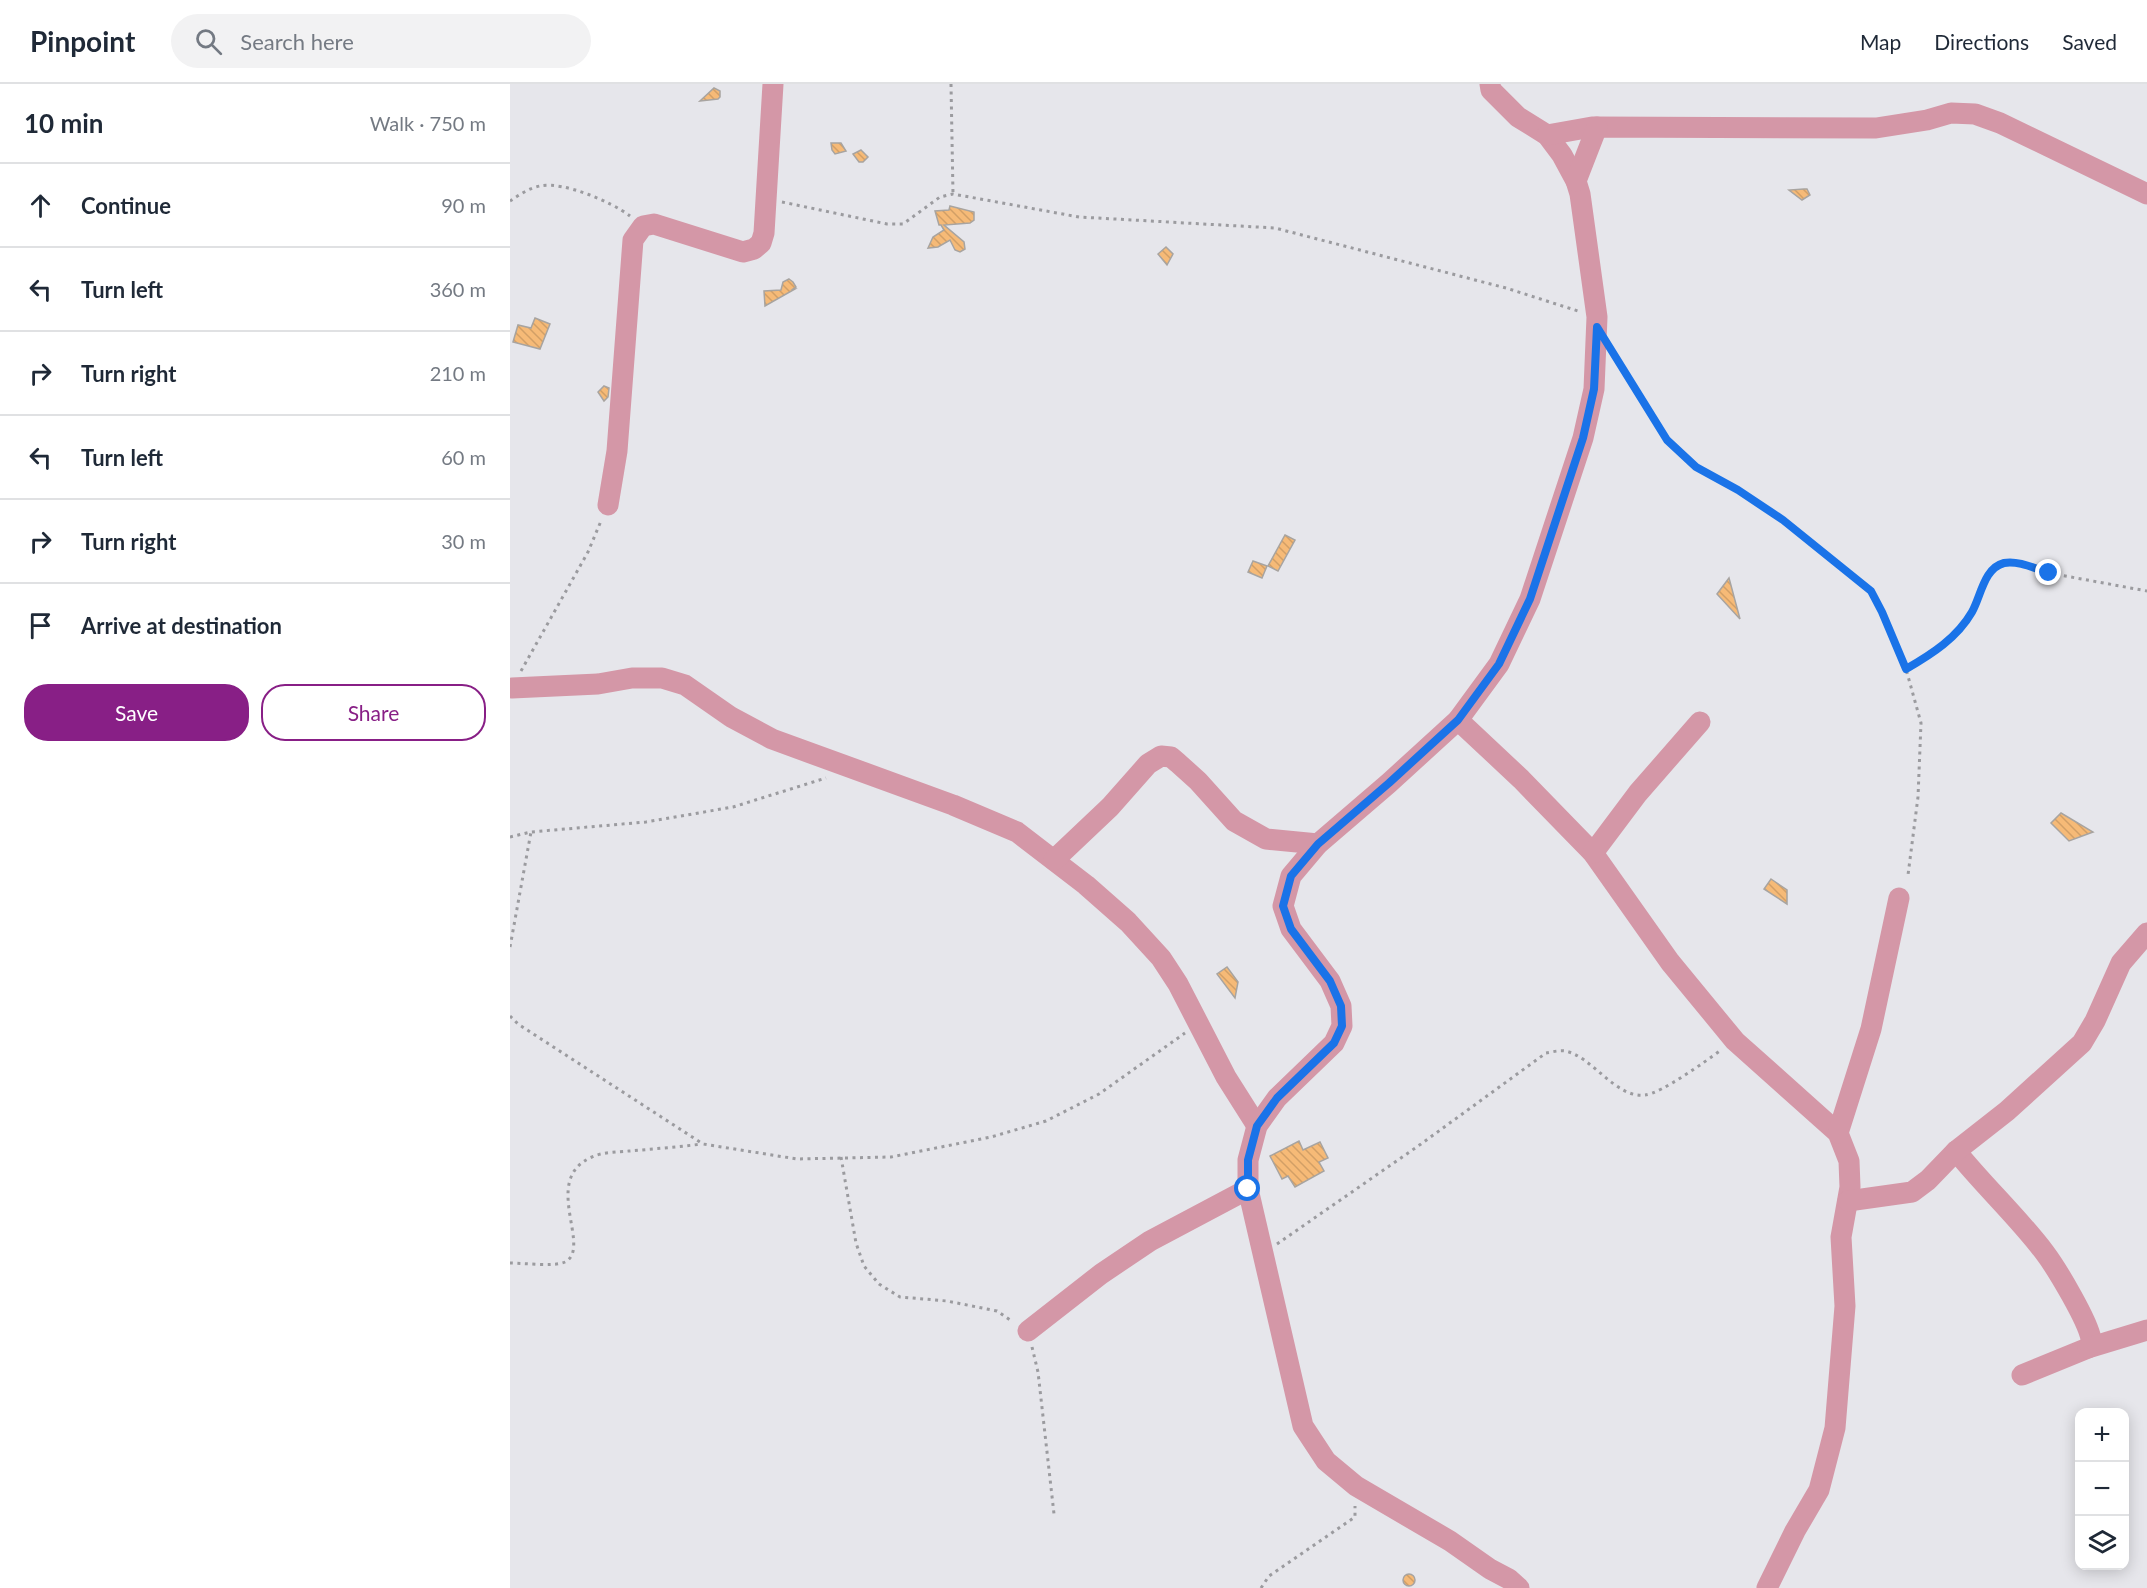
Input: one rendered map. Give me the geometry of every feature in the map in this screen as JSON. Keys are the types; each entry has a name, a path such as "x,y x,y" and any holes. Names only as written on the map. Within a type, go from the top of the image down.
{"street":[{"path":"608,505 617,451 633,240 643,226 654,225 743,252 754,249 761,243 768,199 773,84"},
{"path":"1490,84 1491,90 1518,117 1547,135 1562,155 1576,181 1580,194 1597,322 1594,389 1583,438 1530,599 1499,664 1458,720 1318,844 1291,876 1283,906 1291,929 1330,981 1341,1006 1342,1026 1334,1043 1277,1098 1257,1126 1248,1160 1248,1189 1303,1426 1326,1461 1356,1486 1450,1541 1490,1569 1509,1579 1519,1588"},
{"path":"1547,135 1597,127 1876,128 1927,120 1951,113 1975,114 2000,123 2147,194"},
{"path":"1576,181 1597,127"},
{"path":"512,688 598,684 632,678 662,678 685,685 731,717 772,739 953,805 1017,832 1086,885 1128,922 1161,958 1178,984 1226,1077 1257,1126"},
{"path":"1458,720 1521,779 1593,853 1670,962 1735,1041 1838,1133 1849,1161 1850,1187 1841,1237 1845,1306 1835,1428 1819,1490 1795,1531 1767,1588"},
{"path":"1593,853 1638,793 1700,722"},
{"path":"1054,860 1110,807 1148,764 1161,756 1171,757 1178,763 1198,781 1234,821 1266,839 1318,844"},
{"path":"1838,1133 1871,1029 1899,898"},
{"path":"1848,1202 1912,1192 1928,1180 1956,1151 2007,1111 2082,1043 2099,1013 2121,963 2144,940"},
{"path":"1956,1151 2046,1254 2085,1322 2091,1339 2088,1348"},
{"path":"1028,1331 1101,1274 1150,1241 1248,1189"},
{"path":"2022,1375 2088,1348 2147,1330"}],"path":[{"path":"951,84 953,194"},
{"path":"510,201 541,185 561,186 621,209 643,226"},
{"path":"768,199 887,224 903,224 940,197 953,194 1079,217 1275,228 1506,288 1597,322 1667,440 1696,467 1738,490 1783,520 1871,591 1906,669 1922,723 1918,797 1908,875"},
{"path":"512,688 588,552 608,505"},
{"path":"1906,669 1943,646 1960,628 1972,612 1993,570 2004,563 2016,563 2049,573 2147,591"},
{"path":"510,837 531,832 646,822 733,807 856,769"},
{"path":"510,947 531,832"},
{"path":"510,1016 518,1024 703,1144"},
{"path":"510,1263 562,1263 570,1258 574,1252 575,1242 570,1224 568,1191 574,1169 593,1156 703,1144 797,1159 891,1156 991,1137 1046,1121 1099,1094 1198,1023"},
{"path":"1263,1253 1421,1144 1546,1053 1565,1051 1581,1059 1631,1094 1645,1095 1689,1072 1735,1041"},
{"path":"841,1157 856,1243 864,1266 879,1284 900,1296 947,1301 997,1311 1028,1331 1038,1372 1054,1514"},
{"path":"1261,1588 1269,1576 1355,1517 1356,1486"}],"building":[{"path":"714,88 720,91 718,99 700,101"},
{"path":"831,143 841,143 846,151 835,154"},
{"path":"861,150 868,157 863,162 859,162 853,154"},
{"path":"1807,189 1810,195 1802,200 1789,190"},
{"path":"950,206 974,212 974,220 970,223 944,225 964,242 965,249 960,252 955,250 950,240 938,247 928,248 933,237 944,230 939,225 935,211 949,210"},
{"path":"1166,247 1173,254 1167,265 1158,254"},
{"path":"789,279 796,287 793,289 795,289 765,306 764,291 781,290 783,282"},
{"path":"535,318 550,324 540,349 513,342 518,325 531,328"},
{"path":"604,386 609,388 608,397 604,401 598,392"},
{"path":"1285,535 1295,540 1278,571 1268,566"},
{"path":"1253,561 1267,566 1262,578 1248,572"},
{"path":"1729,578 1740,619 1717,594"},
{"path":"2061,813 2093,832 2069,841 2051,823"},
{"path":"1771,879 1787,890 1787,904 1764,889"},
{"path":"1227,967 1238,982 1235,998 1217,974"},
{"path":"1299,1141 1303,1150 1320,1142 1328,1158 1319,1162 1324,1171 1295,1187 1288,1176 1282,1179 1270,1156"},
{"path":"1411,1574 1414,1575 1414,1585 1407,1586 1404,1585 1403,1578 1404,1575"}],"route":[{"path":"1248,1189 1248,1160 1257,1126 1277,1098 1334,1043 1342,1026 1341,1006 1330,981 1291,929 1283,906 1291,876 1318,844 1458,720 1499,664 1530,599 1583,438 1594,389 1597,327 1667,440 1696,467 1738,490 1783,520 1871,591 1906,669 1943,646 1960,628 1972,612 1993,570 2004,563 2016,563 2049,573"}]}
